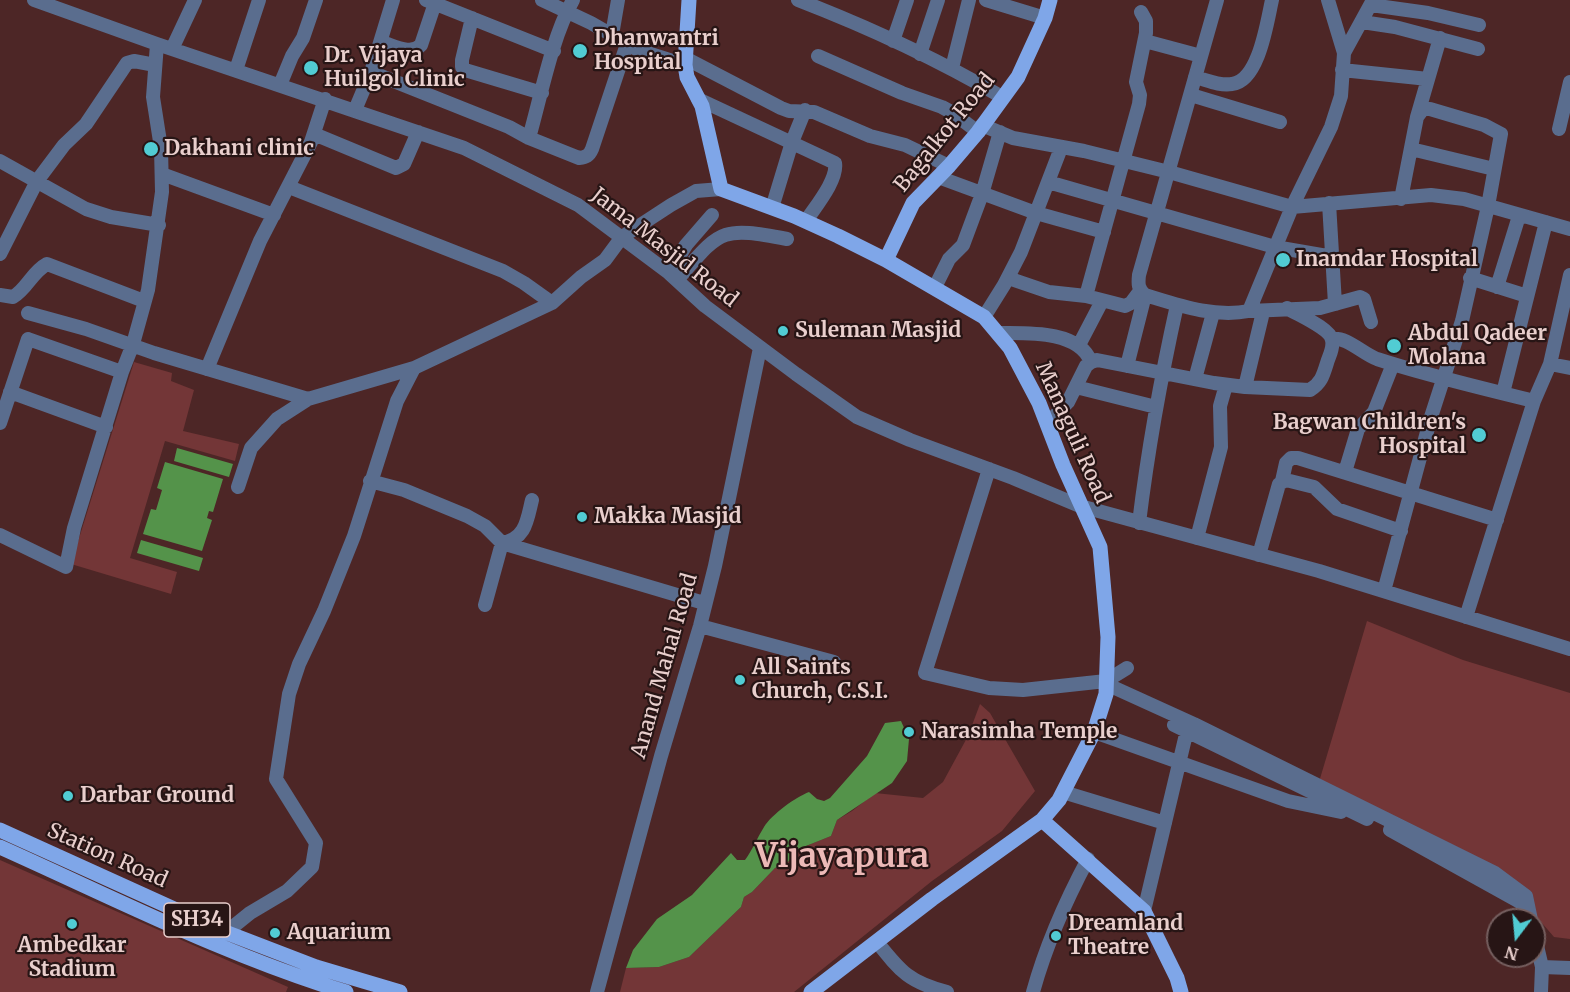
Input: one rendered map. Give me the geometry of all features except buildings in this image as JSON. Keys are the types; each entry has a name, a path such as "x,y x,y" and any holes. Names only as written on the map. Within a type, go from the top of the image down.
{"main road":[{"path":"689,0 685,61 687,77 702,106 721,189"},
{"name":"Bagalkot Road","path":"886,260 913,203 949,166 980,128 1024,66 1045,18 1050,0"},
{"name":"Managuli Road","path":"721,189 806,221 886,260 984,317 1015,357 1039,403 1080,506 1100,547 1108,637 1106,686 1094,732 1063,792 1042,820 932,899 811,992"},
{"path":"1042,820 1144,911 1177,978 1180,992"},
{"name":"Station Road","path":"0,830 225,933 310,980 400,992"},
{"name":"Station Road","path":"0,847 213,943 346,992"}],"street":[{"name":"Jama Masjid Road","path":"34,0 464,148 578,205 673,277 705,306 760,348 857,417 910,440 1080,506 1384,591 1570,650"},
{"path":"172,49 195,0"},
{"path":"236,70 259,0"},
{"path":"280,85 292,56 303,38 316,0"},
{"path":"356,110 371,72 393,0"},
{"path":"542,0 570,6 638,50 685,61 781,108 789,111 804,110 827,116 870,136 904,145 949,166"},
{"path":"612,35 618,0"},
{"path":"798,0 952,68 1002,97"},
{"path":"893,41 907,0"},
{"path":"920,54 939,0"},
{"path":"952,68 969,0"},
{"path":"986,0 1004,3 1045,18"},
{"path":"1127,366 1143,293 1138,284 1139,274 1216,0"},
{"path":"1196,77 1222,84 1235,84 1247,76 1260,49 1272,0"},
{"path":"1245,387 1256,311 1275,247 1336,112 1341,96 1344,52 1328,0"},
{"path":"381,42 411,51 417,49 421,45 432,1 554,51"},
{"path":"1344,52 1372,2 1479,25"},
{"path":"529,138 554,51 570,6"},
{"path":"1086,296 1139,104 1140,95 1136,82 1145,41 1146,21 1141,12"},
{"path":"472,18 462,67 465,70 542,93"},
{"path":"1362,22 1395,27 1478,49"},
{"path":"1401,199 1417,117 1440,38"},
{"path":"1145,41 1201,56"},
{"path":"0,535 66,567 74,528 148,290 159,225 162,174 162,148 153,97 158,44"},
{"path":"371,72 509,127 529,138 579,158 589,155 627,44"},
{"path":"818,56 902,93 942,107 980,128 1000,132 1013,138 1084,151 1169,172 1292,207 1431,195 1464,199 1570,229"},
{"path":"0,254 37,181 64,145 86,124 127,63 134,61 155,65"},
{"path":"1342,70 1428,80"},
{"path":"1559,129 1570,82"},
{"path":"1191,95 1281,122"},
{"path":"207,369 260,241 314,134 325,99"},
{"path":"698,99 835,163 836,167 826,191 806,221"},
{"path":"1384,591 1431,417 1462,321 1501,141 1501,134 1497,130 1430,109 1423,109 1417,117"},
{"path":"772,208 804,110"},
{"path":"314,134 396,168 404,164 417,132"},
{"path":"935,287 949,259 963,245 982,194 1000,132"},
{"path":"984,317 1008,278 1061,148"},
{"path":"1411,150 1494,169"},
{"path":"0,161 86,209 111,217 159,225"},
{"path":"162,174 274,215"},
{"path":"938,177 1036,213 1104,232"},
{"path":"1048,182 1275,247 1333,257"},
{"path":"289,187 503,271 552,303"},
{"path":"238,487 251,448 277,419 308,399 414,368 552,303 581,277 605,260 622,237 670,205 696,191 721,189"},
{"path":"1329,203 1335,304"},
{"path":"673,277 686,245 712,215"},
{"path":"1497,287 1519,216"},
{"path":"1503,393 1546,222"},
{"path":"673,277 717,237 728,232 787,239"},
{"path":"0,295 13,297 18,294 38,269 47,264 144,301"},
{"path":"1466,617 1534,401 1550,364 1570,275"},
{"path":"1008,278 1049,292 1086,296 1125,306 1143,293"},
{"path":"1470,278 1527,296"},
{"path":"1143,293 1177,305 1213,313 1234,314 1287,308 1320,308 1353,298 1364,299 1371,322"},
{"path":"1079,345 1102,301"},
{"path":"1139,523 1146,465 1162,372 1177,305"},
{"path":"1047,424 1068,402 1091,362 1097,360 1226,385 1310,390 1318,385 1322,378 1332,347 1332,339 1326,330 1287,308"},
{"path":"28,313 308,399"},
{"path":"1195,379 1213,313"},
{"path":"998,333 1047,336 1071,341 1087,353 1091,362"},
{"path":"1332,339 1338,338 1346,341 1366,354 1393,364 1443,379 1534,401"},
{"path":"0,423 28,339 122,372"},
{"name":"Anand Mahal Road","path":"597,992 660,756 700,626 720,544 760,348"},
{"path":"1345,472 1358,429 1374,412 1393,364"},
{"path":"1550,364 1570,368"},
{"path":"213,943 250,913 287,891 312,867 316,843 292,808 276,778 289,694 298,664 324,610 354,536 397,401 414,368"},
{"path":"1197,538 1221,447 1220,406 1226,385"},
{"path":"1076,387 1156,407"},
{"path":"10,392 106,427"},
{"path":"1259,555 1279,484 1282,481 1286,463 1291,458 1345,472 1497,520"},
{"path":"989,469 924,673 1005,690 1106,686 1194,724 1357,809"},
{"path":"370,481 404,490 467,516 485,526 502,543 704,603"},
{"path":"1282,481 1300,482 1314,487 1337,509 1401,531"},
{"path":"502,543 518,538 528,519 532,500"},
{"path":"485,604 502,543"},
{"path":"700,626 834,663"},
{"path":"1106,686 1127,668"},
{"path":"1106,686 1187,730 1495,873 1526,896 1528,908"},
{"path":"1144,911 1187,730"},
{"path":"1094,732 1298,804 1342,813 1357,809"},
{"path":"1063,792 1165,823"},
{"path":"1033,992 1067,896 1088,859"},
{"path":"877,942 916,987 947,992"},
{"path":"1546,967 1570,968"},
{"path":"1541,992 1542,968"}],"shaded area":[{"path":"134,362 172,373 171,381 194,390 183,431 239,444 235,461 165,441 130,558 177,572 171,594 71,564"},
{"path":"177,448 233,464 229,477 174,461"},
{"path":"165,462 223,479 213,512 209,511 207,518 212,520 202,551 143,534 151,509 156,510 162,490 157,488"},
{"path":"141,540 203,558 199,571 137,553"},
{"path":"1367,621 1463,660 1570,693 1570,939 1554,937 1546,928 1546,908 1529,908 1517,894 1319,782"},
{"path":"980,704 990,713 1035,791 1002,831 932,881 794,992 620,992 626,968 659,967 689,957 741,907 744,897 752,892 775,868 788,862 796,850 831,836 837,820 875,793 923,798 943,782 968,736"},
{"path":"901,721 909,739 907,761 892,783 837,820 831,836 796,850 788,862 775,868 752,892 744,897 741,907 689,957 659,967 626,968 633,950 657,919 692,895 731,853 737,860 745,860 768,822 791,802 809,792 817,799 824,801 830,798 867,756 885,723"},
{"name":"Ambedkar Stadium","path":"0,860 288,987 286,992 0,992"}],"place":[{"name":"Dhanwantri Hospital","path":"580,51"},
{"name":"Dr. Vijaya Huilgol Clinic","path":"311,68"},
{"name":"Dakhani clinic","path":"151,149"},
{"name":"Inamdar Hospital","path":"1283,260"},
{"name":"Suleman Masjid","path":"783,331"},
{"name":"Abdul Qadeer Molana","path":"1394,346"},
{"name":"Bagwan Children's Hospital","path":"1479,435"},
{"name":"Makka Masjid","path":"582,517"},
{"name":"All Saints Church, C.S.I.","path":"740,680"},
{"name":"Narasimha Temple","path":"909,732"},
{"name":"Darbar Ground","path":"68,796"},
{"name":"Ambedkar Stadium","path":"72,924"},
{"name":"Aquarium","path":"275,933"},
{"name":"Dreamland Theatre","path":"1056,936"}],"district":[{"name":"Vijayapura","path":"842,858"}]}
